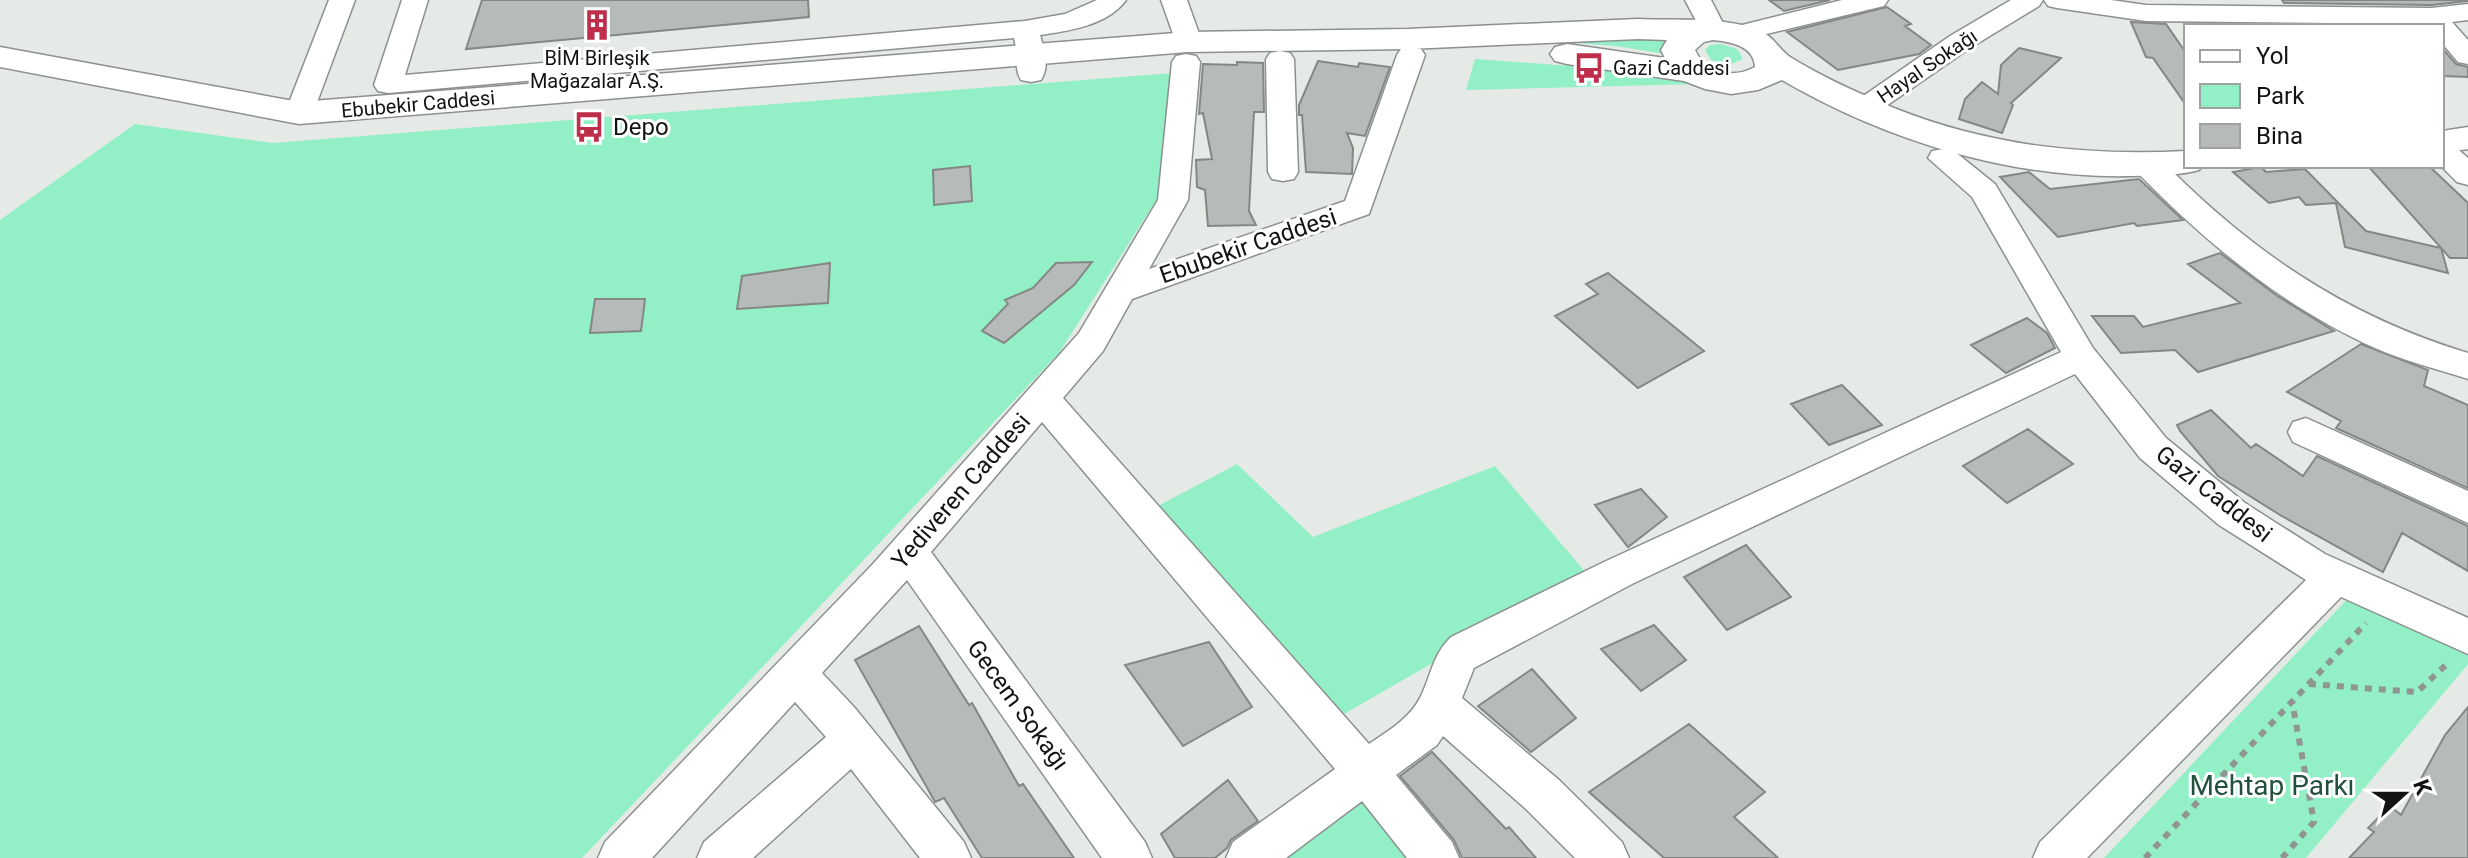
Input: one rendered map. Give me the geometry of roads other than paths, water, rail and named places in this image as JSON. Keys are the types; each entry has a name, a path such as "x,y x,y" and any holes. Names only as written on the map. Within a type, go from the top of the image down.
{"main road":[{"name":"Ebubekir Caddesi","path":"0,84 292,123 1026,47 1187,52 1280,59 1559,31 1712,24"},
{"path":"1694,72 1680,58 1678,50 1688,36 1712,24 1766,48 1760,72"},
{"name":"Ebubekir Caddesi","path":"1187,52 1409,47 1556,53 1647,63 1694,72 1714,81 1760,72"},
{"name":"Ebubekir Caddesi","path":"0,57 292,123"},
{"path":"1760,72 1797,76 1928,132 2006,155 2084,164 2184,162"},
{"path":"1760,72 1943,158"},
{"path":"1866,107 1943,158"},
{"path":"2444,142 2468,138"}],"street":[{"path":"292,123 342,0"},
{"name":"Ebubekir Caddesi","path":"415,0 388,85 1026,47"},
{"path":"1011,0 1026,47 1069,11 1103,8 1113,0"},
{"path":"1174,0 1187,52"},
{"path":"1712,24 1875,0"},
{"name":"Hayal Sokağı","path":"1866,107 1960,42 2030,0"},
{"path":"2057,0 2146,13 2432,17 2468,12"},
{"path":"2444,30 2468,56"},
{"name":"Ebubekir Caddesi","path":"1121,291 1358,207 1409,47"},
{"name":"Yediveren Caddesi","path":"621,858 908,551 1091,342 1173,200 1187,52"},
{"path":"1280,59 1283,172"},
{"path":"2444,152 2468,175"},
{"name":"Gazi Caddesi","path":"1943,158 1984,191 2081,357 2153,448 2232,514 2311,565 2468,637"},
{"path":"2147,164 2250,258 2320,306 2388,340 2468,366"},
{"path":"1249,858 1422,731 1439,703 1446,675 1456,658 1466,650 1618,573 2081,357"},
{"path":"1042,398 1365,771 1436,858"},
{"path":"2306,432 2468,508"},
{"name":"Gecem Sokağı","path":"908,551 1129,858"},
{"path":"2056,858 2335,577"},
{"path":"795,673 948,858"},
{"path":"1439,703 1452,719 1543,795 1606,858"},
{"path":"720,858 853,740"}],"place":[{"name":"BİM Birleşik Mağazalar A.Ş.","path":"597,25"},
{"name":"Gazi Caddesi","path":"1589,68"},
{"name":"Depo","path":"589,127"}],"park label":[{"name":"Mehtap Parkı","path":"2272,785"}]}
